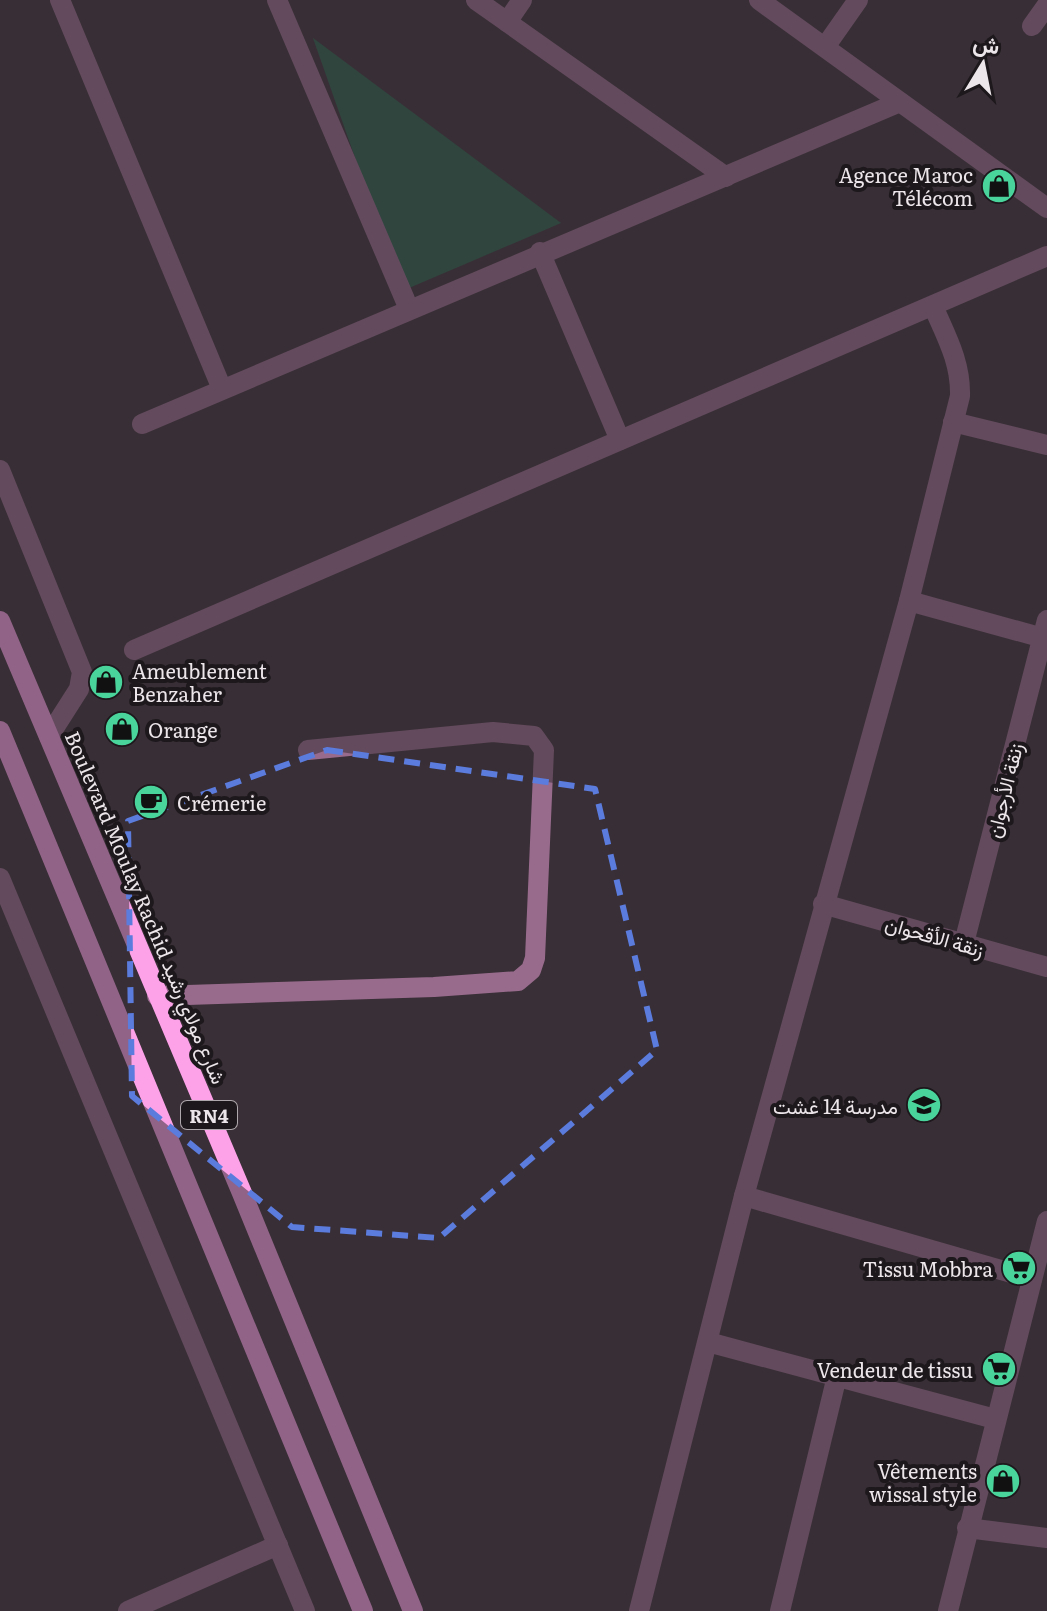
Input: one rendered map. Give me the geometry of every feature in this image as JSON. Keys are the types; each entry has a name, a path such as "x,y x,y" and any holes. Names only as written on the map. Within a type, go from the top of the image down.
{"main road":[{"name":"Boulevard Moulay Rachid شارع مولاي رشيد","path":"0,621 413,1611"},
{"name":"RN4","path":"0,731 363,1611"}],"street":[{"path":"60,0 222,389"},
{"path":"277,0 409,309"},
{"path":"476,0 726,177"},
{"path":"507,22 522,0"},
{"path":"759,0 1047,208"},
{"path":"825,47 858,0"},
{"path":"1032,26 1047,5"},
{"path":"142,424 540,252 900,102"},
{"path":"540,252 620,440"},
{"path":"134,650 1047,256"},
{"path":"639,1611 744,1196 909,601 953,422 960,378 954,353 933,306"},
{"path":"953,422 1047,445"},
{"path":"0,470 82,672 79,689 49,736"},
{"path":"909,601 1046,632"},
{"name":"زنقة الأرجوان","path":"964,943 1046,632"},
{"path":"157,996 434,987 518,981 531,970 538,928 544,750 534,736 493,732 308,750"},
{"path":"0,878 305,1611"},
{"name":"زنقة الأقحوان","path":"823,904 1047,967"},
{"path":"744,1196 1032,1279"},
{"path":"948,1611 1047,1221"},
{"path":"708,1342 995,1419"},
{"path":"780,1611 837,1376"},
{"path":"967,1528 1047,1538"},
{"path":"128,1611 278,1545"}],"highlighted area":[{"path":"327,750 595,789 657,1050 439,1238 292,1227 132,1096 128,821"}],"green space":[{"path":"313,38 561,223 402,291"}],"place":[{"name":"Agence Maroc Télécom","path":"999,186"},
{"name":"Ameublement Benzaher","path":"106,682"},
{"name":"Orange","path":"122,729"},
{"name":"Crémerie","path":"151,802"},
{"name":"مدرسة 14 غشت","path":"924,1105"},
{"name":"Tissu Mobbra","path":"1019,1268"},
{"name":"Vendeur de tissu","path":"999,1369"},
{"name":"Vêtements wissal style","path":"1003,1481"}]}
